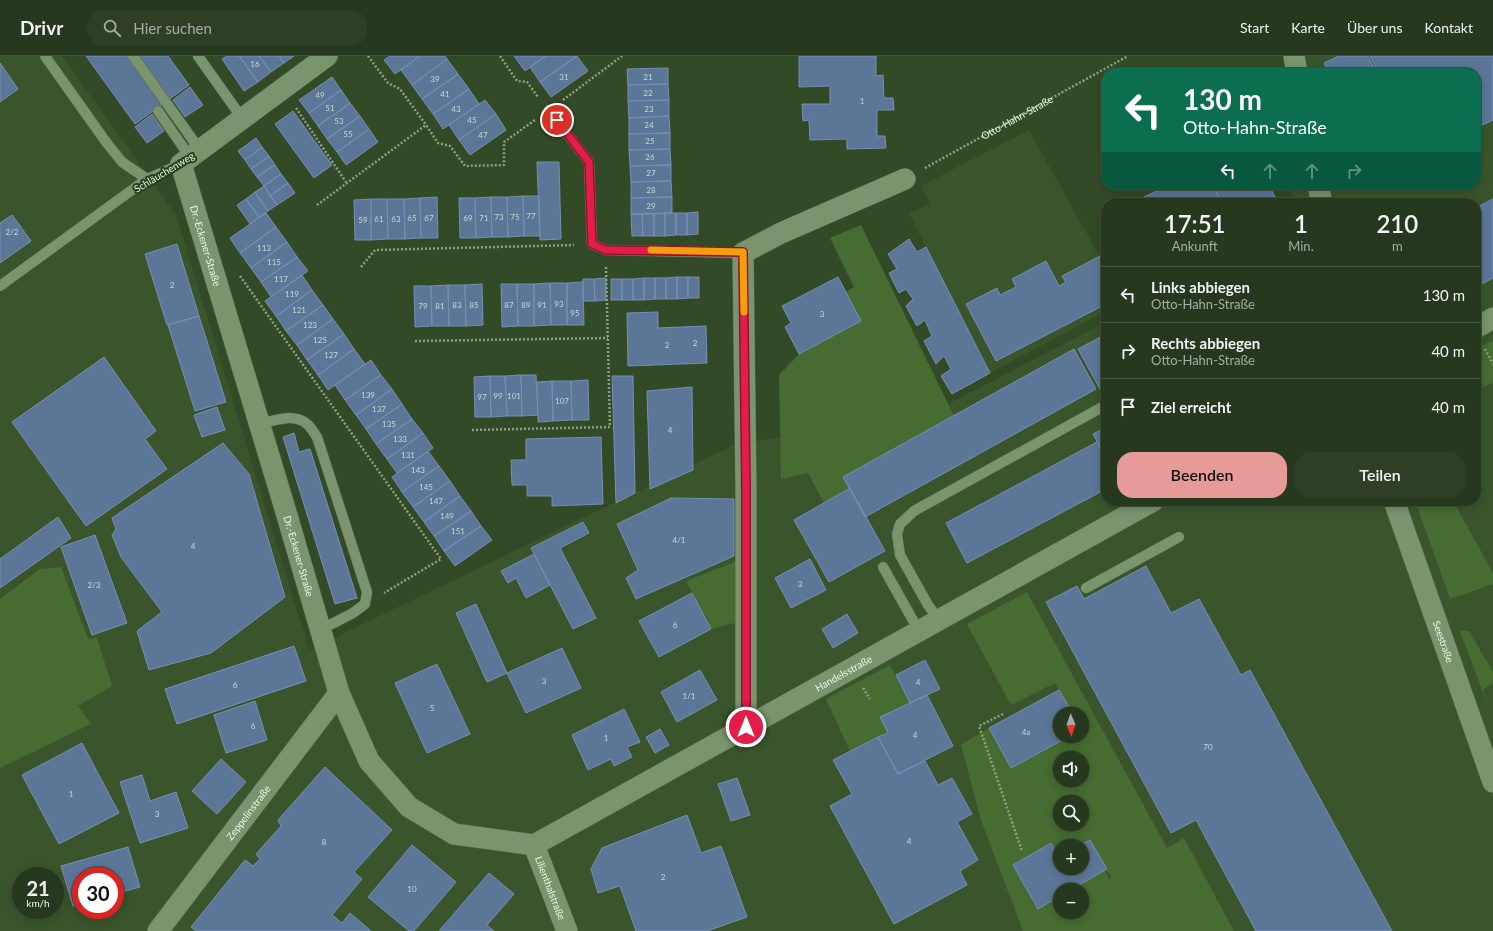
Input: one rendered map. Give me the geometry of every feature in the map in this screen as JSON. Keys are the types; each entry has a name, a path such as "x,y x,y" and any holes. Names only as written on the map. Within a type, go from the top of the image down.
{"street":[{"name":"Schläuchenweg","path":"190,157 327,56"},
{"path":"1294,56 1296,68"},
{"name":"Dr.-Eckener-Straße","path":"190,157 259,424 320,630 339,693 369,761 409,807 454,834 534,845"},
{"path":"746,727 746,489 743,252 781,233 905,179"},
{"path":"1481,325 1493,318"},
{"name":"Handelsstraße","path":"534,845 1144,506"},
{"name":"Seestraße","path":"1396,506 1493,782"},
{"name":"Zeppelinstraße","path":"158,931 339,693"},
{"name":"Lilienthalstraße","path":"534,845 566,931"}],"lane":[{"path":"45,56 122,162 147,179"},
{"path":"133,56 190,157"},
{"path":"198,56 242,118"},
{"path":"549,110 589,162 592,244 606,250 743,252"},
{"path":"158,111 190,157"},
{"name":"Schläuchenweg","path":"0,286 147,179 190,157"},
{"path":"939,620 928,604 900,555 897,534 900,524 914,511 1101,408"},
{"path":"259,424 278,419 297,418 309,425 317,437 367,592 364,604 353,614 320,630"},
{"path":"1086,588 1179,537"},
{"path":"883,567 919,631"}],"path":[{"path":"368,56 388,83 400,89 438,143 450,146 465,166 504,165 504,142 622,56"},
{"path":"500,56 517,81 527,82 549,110"},
{"name":"Otto-Hahn-Straße","path":"1106,68 1128,56"},
{"name":"Otto-Hahn-Straße","path":"905,179 1101,71"},
{"path":"282,88 346,182"},
{"path":"316,205 426,125"},
{"path":"361,267 375,250 592,244"},
{"path":"472,430 610,427 606,250"},
{"path":"236,271 441,559 364,604"},
{"path":"415,341 608,338"},
{"path":"1003,714 979,726 1022,851"}],"shaded area":[{"path":"0,56 62,56 176,215 309,650 736,444 925,416 1101,325 1101,506 1481,506 1481,198 1293,198 1292,190 1481,190 1481,68 1284,68 1283,56 1493,56 1493,931 0,931"},
{"path":"1029,130 1101,259 1101,314 990,373 909,214 930,204 921,186"},
{"path":"861,225 954,416 844,477 850,488 824,503 808,473 781,479 779,375 799,354 861,321 846,292 854,287 830,238"},
{"path":"1493,340 1493,382 1481,388 1481,346"},
{"path":"1417,506 1456,506 1493,573 1493,584 1450,599"},
{"path":"735,562 739,622 711,629 686,581"},
{"path":"61,567 88,639 97,638 112,686 78,706 91,724 0,768 0,599 40,569"},
{"path":"1027,592 1167,848 1184,838 1234,931 1023,931 981,820 961,745 989,728 1011,768 1057,743 1089,743 1089,707 1069,707 1055,683 1011,705 967,624","holes":["1053,839 1090,840 1111,878 1109,879 1105,870 1082,883 1089,883 1089,919 1053,919 1053,900 1038,908 1013,865 1050,843 1053,848"]},
{"path":"1460,631 1469,631 1493,672 1493,683 1483,690 1493,719"},
{"path":"890,665 910,703 881,717 888,733 850,751 826,699"}],"building":[{"path":"86,56 168,56 189,85 135,124"},
{"path":"227,56 239,56 258,82 244,91 222,59"},
{"path":"239,56 259,56 271,72 258,82"},
{"path":"259,56 279,56 284,63 271,72"},
{"path":"279,56 294,56 284,63"},
{"path":"390,56 420,56 395,74 384,60"},
{"path":"420,56 445,56 447,59 412,85 401,70"},
{"path":"514,56 546,56 525,71"},
{"path":"546,56 577,56 540,82 530,67"},
{"path":"577,56 588,71 551,97 540,82"},
{"path":"799,56 876,56 876,76 883,75 884,98 893,98 894,110 877,110 877,136 885,136 886,148 847,149 847,139 810,140 809,120 803,121 802,104 830,104 830,86 799,87"},
{"path":"1339,56 1368,56 1374,68 1326,68 1324,63"},
{"path":"1370,56 1493,56 1493,120 1481,126 1481,68 1376,68"},
{"path":"447,59 458,74 422,99 412,85"},
{"path":"0,63 18,89 0,102"},
{"path":"668,68 668,84 628,85 627,69"},
{"path":"458,74 469,89 433,114 422,99"},
{"path":"332,77 341,90 309,113 299,100"},
{"path":"668,84 669,100 628,101 628,85"},
{"path":"190,87 203,105 185,117 173,100"},
{"path":"469,89 479,104 443,129 433,114"},
{"path":"341,90 350,103 318,126 309,113"},
{"path":"485,100 496,114 459,140 449,125"},
{"path":"669,100 669,116 629,118 628,101"},
{"path":"350,103 360,116 327,139 318,126"},
{"path":"293,111 332,165 314,178 275,124"},
{"path":"152,114 164,131 147,143 135,127"},
{"path":"496,114 506,130 470,155 459,140"},
{"path":"360,116 369,129 337,152 327,139"},
{"path":"669,116 670,133 629,134 629,118"},
{"path":"369,129 378,142 346,165 337,152"},
{"path":"670,133 670,149 629,150 629,134"},
{"path":"256,138 262,147 245,160 238,151"},
{"path":"262,147 269,156 251,169 245,160"},
{"path":"670,149 671,165 630,166 629,150"},
{"path":"269,156 275,165 257,177 251,169"},
{"path":"537,162 559,162 561,239 540,240"},
{"path":"275,165 281,174 264,186 257,177"},
{"path":"671,165 671,181 631,182 630,166"},
{"path":"281,174 288,183 270,196 264,186"},
{"path":"671,181 672,197 631,198 631,182"},
{"path":"288,183 295,193 277,205 270,196"},
{"path":"264,186 277,205 268,211 255,192"},
{"path":"1159,190 1215,190 1219,198 1142,198"},
{"path":"1215,190 1272,190 1276,198 1219,198"},
{"path":"255,192 268,211 259,217 246,199"},
{"path":"523,196 524,236 508,237 507,197"},
{"path":"523,196 539,196 540,236 524,236"},
{"path":"437,197 438,238 421,238 420,198"},
{"path":"491,197 492,237 476,238 475,198"},
{"path":"491,197 507,197 508,237 492,237"},
{"path":"672,197 672,213 631,214 631,198"},
{"path":"420,198 421,238 405,239 404,199"},
{"path":"459,198 475,198 476,238 460,238"},
{"path":"246,199 259,217 250,224 237,205"},
{"path":"371,199 371,240 355,240 354,200"},
{"path":"371,199 387,199 388,239 371,240"},
{"path":"387,199 404,199 405,239 388,239"},
{"path":"1493,199 1493,278 1481,284 1481,205"},
{"path":"698,212 698,234 687,235 687,213"},
{"path":"266,213 276,227 240,253 230,238"},
{"path":"665,213 676,213 676,235 665,236"},
{"path":"665,213 665,236 654,236 654,214"},
{"path":"676,213 687,213 687,235 676,235"},
{"path":"631,214 642,214 643,236 632,236"},
{"path":"642,214 654,214 654,236 643,236"},
{"path":"12,215 31,241 0,263 0,223"},
{"path":"276,227 287,242 251,268 240,253"},
{"path":"909,239 917,252 926,247 990,373 952,394 941,376 951,369 944,356 936,364 924,341 932,336 925,320 917,326 906,306 913,299 906,289 899,293 889,273 897,269 888,254"},
{"path":"287,242 297,257 261,282 251,268"},
{"path":"177,244 199,316 167,325 145,254"},
{"path":"1100,256 1101,307 996,361 966,304 997,288 1000,295 1016,287 1012,279 1046,261 1059,286 1066,282 1062,276"},
{"path":"297,257 308,271 271,297 261,282"},
{"path":"302,275 312,290 276,316 265,301"},
{"path":"677,277 677,299 666,299 666,278"},
{"path":"677,277 688,277 688,298 677,299"},
{"path":"688,277 699,277 699,298 688,298"},
{"path":"838,277 861,321 799,354 785,327 791,323 782,306"},
{"path":"606,278 606,300 595,301 594,279"},
{"path":"644,278 644,300 633,300 633,279"},
{"path":"644,278 655,278 655,299 644,300"},
{"path":"655,278 666,278 666,299 655,299"},
{"path":"583,279 594,279 595,301 583,301"},
{"path":"611,279 622,279 622,300 611,300"},
{"path":"622,279 633,279 633,300 622,300"},
{"path":"583,282 584,325 567,325 567,283"},
{"path":"550,283 551,325 534,326 534,284"},
{"path":"550,283 567,283 567,325 551,325"},
{"path":"482,284 483,325 466,326 465,285"},
{"path":"501,284 517,284 518,326 502,327"},
{"path":"517,284 534,284 534,326 518,326"},
{"path":"448,285 449,326 432,326 431,286"},
{"path":"448,285 465,285 466,326 449,326"},
{"path":"414,286 431,286 432,326 415,327"},
{"path":"312,290 323,305 286,331 276,316"},
{"path":"323,305 333,319 297,345 286,331"},
{"path":"658,312 658,328 706,326 707,363 628,366 627,313"},
{"path":"199,316 226,402 195,411 168,325"},
{"path":"333,319 344,334 307,360 297,345"},
{"path":"344,334 354,349 318,375 307,360"},
{"path":"1101,337 1101,391 1078,349"},
{"path":"354,349 365,364 328,390 318,375"},
{"path":"1074,349 1096,389 865,517 843,477"},
{"path":"104,357 156,431 145,439 167,469 86,526 12,422"},
{"path":"371,360 381,375 345,400 335,385"},
{"path":"381,375 392,389 356,415 345,400"},
{"path":"521,375 522,416 507,416 505,376"},
{"path":"521,375 536,375 538,415 522,416"},
{"path":"490,376 505,376 507,416 491,417"},
{"path":"490,376 491,417 475,417 474,377"},
{"path":"612,376 633,376 635,493 616,503"},
{"path":"588,380 589,420 572,420 571,381"},
{"path":"552,381 571,381 572,420 553,421"},
{"path":"552,381 553,421 538,422 537,382"},
{"path":"692,387 693,470 650,489 647,391"},
{"path":"392,389 402,404 366,429 356,415"},
{"path":"402,404 412,419 376,444 366,429"},
{"path":"217,407 225,430 202,437 194,415"},
{"path":"412,419 423,433 387,459 376,444"},
{"path":"1101,430 1101,449 1093,434"},
{"path":"294,433 299,452 310,449 357,598 335,604 283,437"},
{"path":"423,433 433,448 397,473 387,459"},
{"path":"601,437 603,504 552,506 552,496 527,496 527,485 512,485 511,460 526,460 526,439"},
{"path":"1097,442 1101,449 1101,492 967,563 946,523"},
{"path":"223,443 249,474 285,597 211,653 149,670 137,631 162,612 121,557 112,535 116,529 112,518"},
{"path":"428,451 439,466 402,492 392,477"},
{"path":"439,466 450,481 413,507 402,492"},
{"path":"450,481 460,496 424,522 413,507"},
{"path":"850,488 885,551 829,582 794,520"},
{"path":"460,496 471,511 434,536 424,522"},
{"path":"671,498 734,499 734,556 636,599 626,578 638,570 617,524"},
{"path":"471,511 481,526 444,551 434,536"},
{"path":"58,517 71,538 0,588 0,559"},
{"path":"583,522 589,533 560,548 596,618 573,629 531,548"},
{"path":"481,526 492,540 455,566 444,551"},
{"path":"95,535 127,623 92,635 61,547"},
{"path":"534,554 550,585 526,598 516,578 508,583 501,571"},
{"path":"810,559 826,590 791,608 775,578"},
{"path":"1146,566 1171,613 1199,599 1241,675 1250,670 1392,931 1256,931 1196,820 1171,833 1046,602 1077,586 1084,599"},
{"path":"692,593 711,629 659,657 639,621"},
{"path":"476,604 507,673 487,682 456,613"},
{"path":"847,614 858,633 833,648 822,629"},
{"path":"294,646 306,681 177,724 165,689"},
{"path":"562,648 581,688 526,713 507,673"},
{"path":"925,660 940,689 910,703 896,675"},
{"path":"437,664 470,734 427,753 395,683"},
{"path":"700,670 717,700 677,722 661,692"},
{"path":"1059,690 1069,707 1053,707 1053,743 1057,743 1011,768 989,728"},
{"path":"927,695 953,746 898,774 878,737 888,733 880,717"},
{"path":"255,701 267,740 226,753 214,715"},
{"path":"624,709 640,742 627,747 632,757 614,766 611,759 588,770 572,735"},
{"path":"660,729 669,745 655,753 646,737"},
{"path":"878,737 898,774 925,761 938,785 952,778 972,814 957,822 978,860 960,871 967,885 894,924 830,806 852,794 833,760"},
{"path":"82,743 119,813 59,844 22,775"},
{"path":"221,759 246,782 217,814 192,791"},
{"path":"325,767 392,830 354,872 362,879 332,915 342,923 350,913 371,931 196,931 191,927 245,860 253,866 260,859 256,854 281,826 278,820"},
{"path":"142,775 150,801 176,792 188,828 140,843 120,782"},
{"path":"737,778 750,815 731,821 718,784"},
{"path":"687,815 701,853 721,846 747,917 707,931 636,931 620,886 598,893 591,869 602,848"},
{"path":"1089,841 1107,869 1082,883 1053,883 1053,900 1038,909 1013,865 1051,843 1053,846 1053,875 1089,875"},
{"path":"412,845 456,882 414,931 409,931 368,897"},
{"path":"128,847 140,887 124,891 124,867 72,867 72,903 64,876 64,867 61,866"},
{"path":"489,873 514,894 487,925 494,931 439,931"}],"slow traffic":[{"path":"651,250 743,252 744,312"}],"route":[{"path":"557,120 589,162 592,244 606,250 743,252 746,489 746,727"}]}
